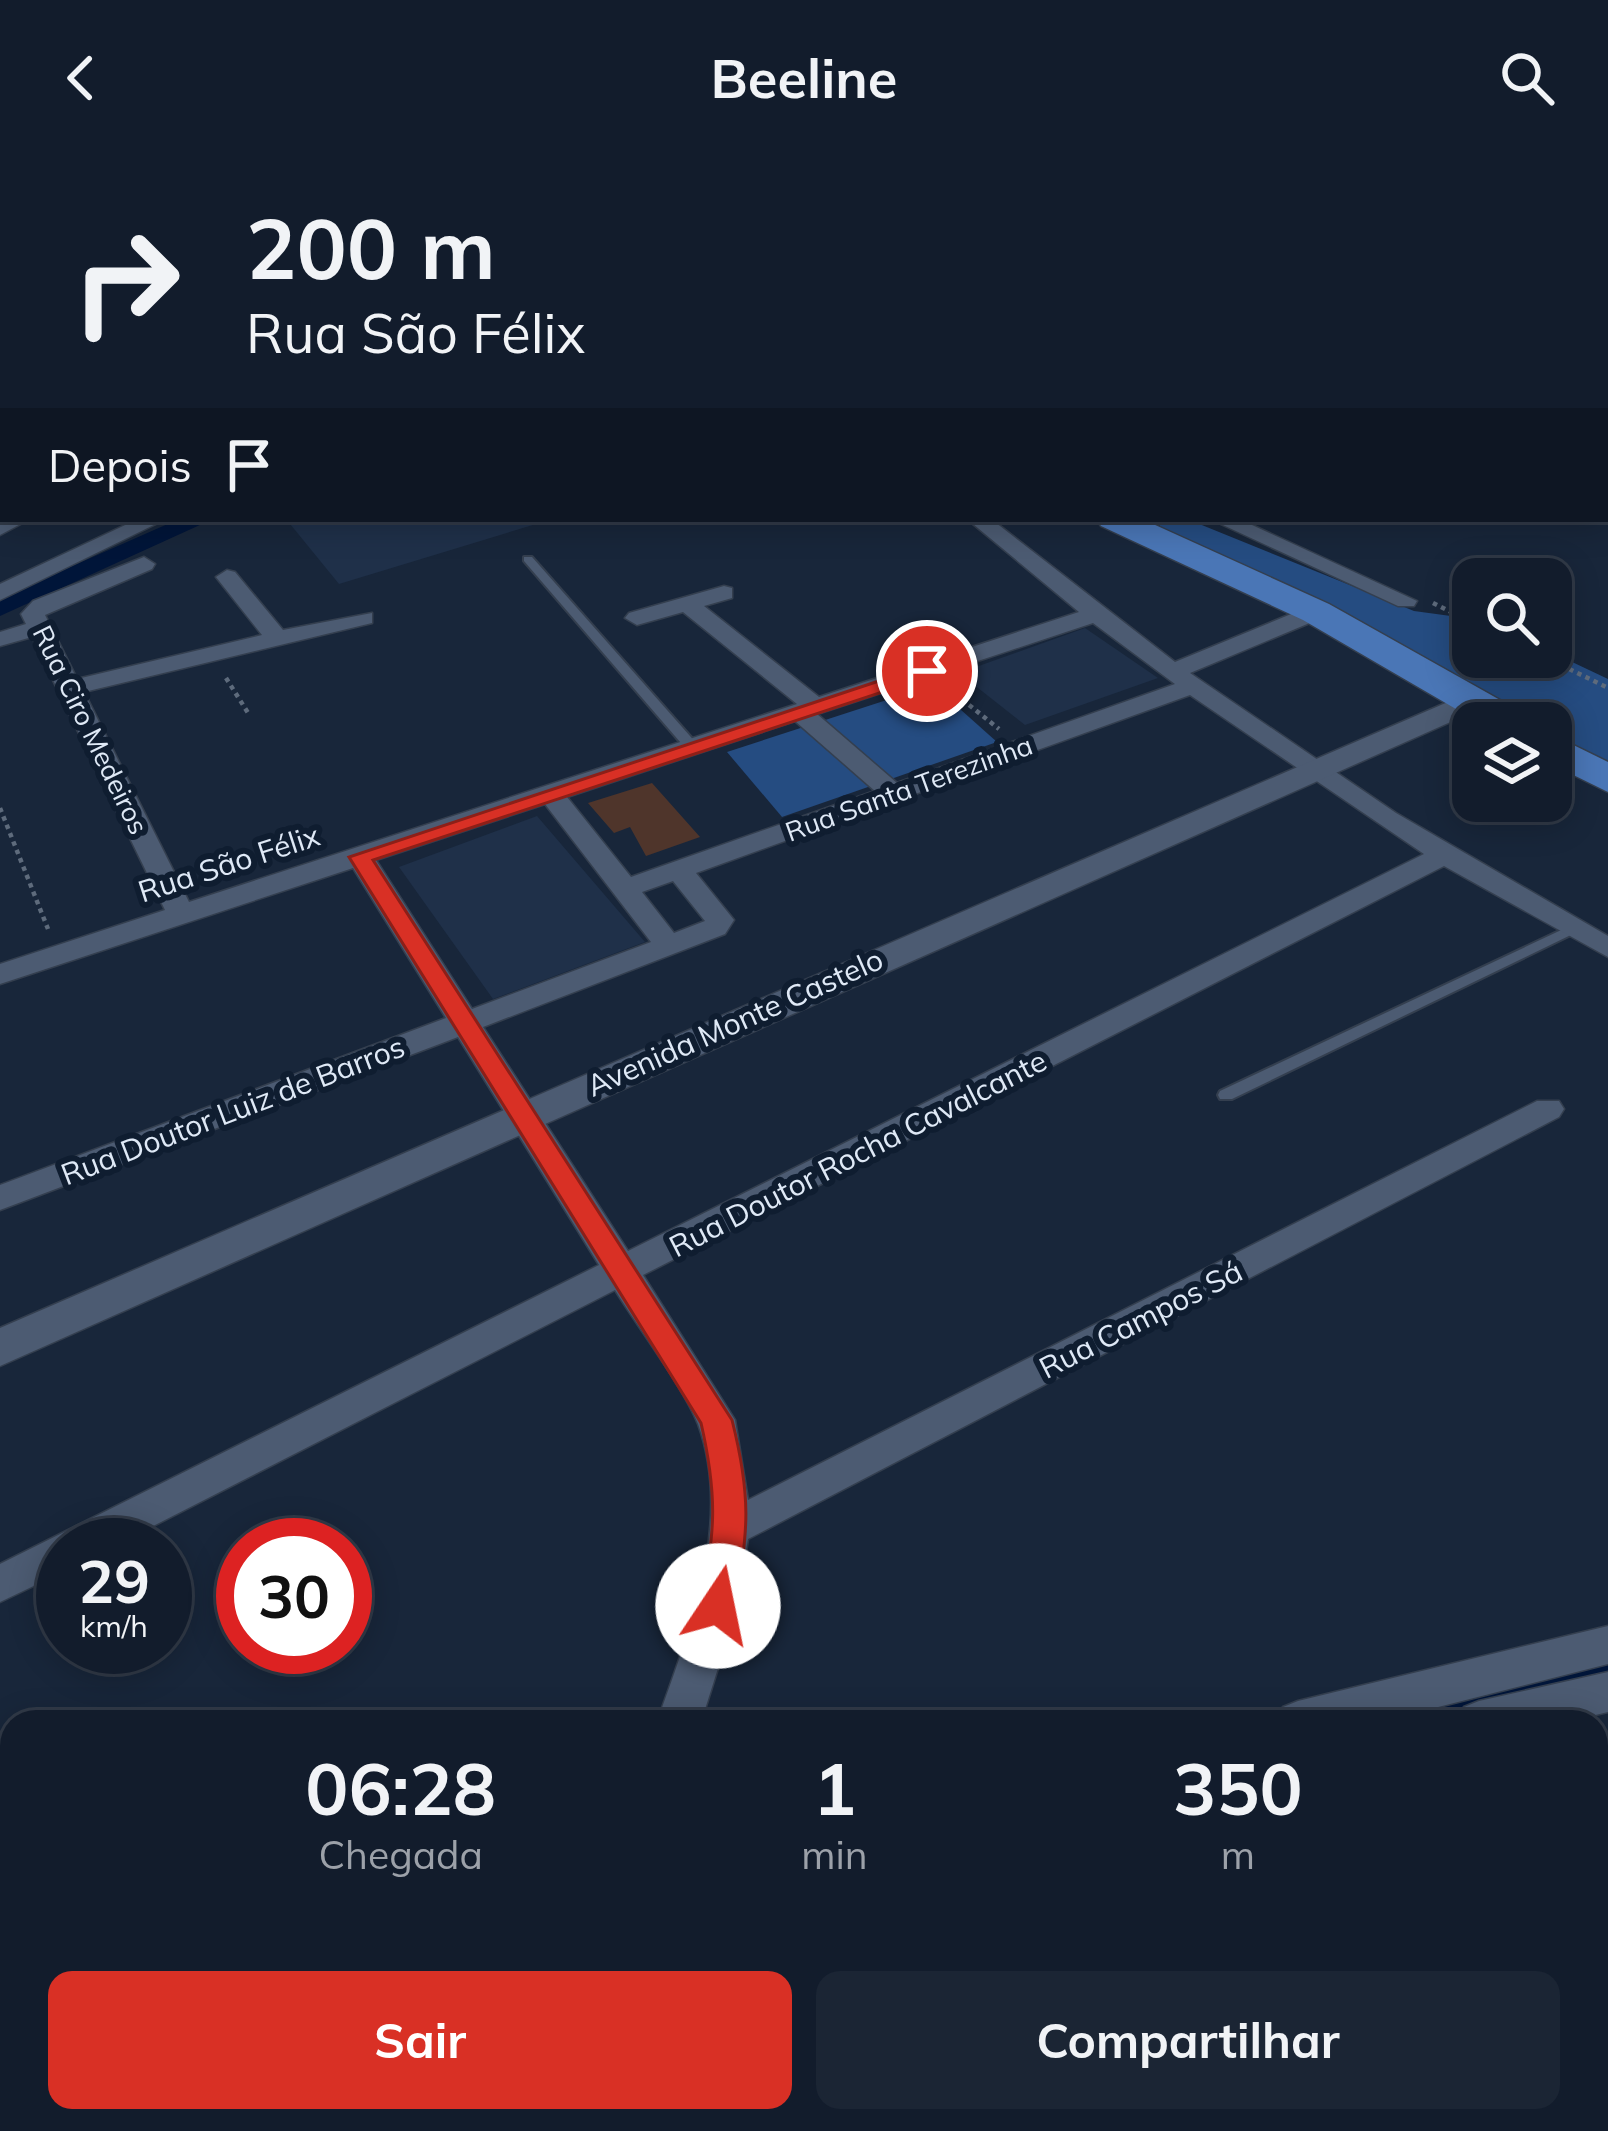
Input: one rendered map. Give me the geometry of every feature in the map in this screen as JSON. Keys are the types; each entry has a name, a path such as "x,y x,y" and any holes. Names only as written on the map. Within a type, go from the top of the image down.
{"main road":[{"path":"1121,522 1316,612 1471,701"},
{"path":"1572,759 1608,779"}],"street":[{"path":"0,639 26,603 150,522"},
{"path":"982,522 1093,615 1316,769 1444,855 1608,948"},
{"path":"1228,522 1406,601"},
{"path":"26,603 144,564"},
{"path":"227,578 277,638"},
{"path":"638,618 724,592"},
{"name":"Rua Ciro Medeiros","path":"26,603 181,914"},
{"path":"686,603 895,794"},
{"name":"Rua Santa Terezinha","path":"625,889 1022,748 1183,678 1316,612"},
{"name":"Rua São Félix","path":"0,974 1093,615"},
{"path":"69,688 364,618"},
{"name":"Avenida Monte Castelo","path":"0,1348 1471,701"},
{"path":"551,794 668,946"},
{"name":"Rua Doutor Rocha Cavalcante","path":"131,1518 1444,855"},
{"path":"360,857 716,1420 729,1474 732,1528 718,1606 684,1710"},
{"name":"Rua Doutor Luiz de Barros","path":"0,1198 720,924 679,871"},
{"name":"Rua Campos Sá","path":"732,1528 1548,1109"},
{"path":"0,1584 36,1566"},
{"path":"1346,1710 1608,1645"},
{"path":"1531,1710 1608,1692"}],"lane":[{"path":"528,559 692,747"},
{"path":"1226,1095 1574,928"}],"path":[{"path":"212,655 250,716"},
{"path":"1572,670 1608,688"},
{"path":"927,671 1022,748"},
{"path":"0,808 52,939"}],"shaded area":[{"path":"288,522 536,524 339,584"},
{"path":"1162,522 1194,522 1414,611 1452,616 1452,674 1400,644 1166,531"},
{"path":"1085,628 1158,678 1025,725 959,673"},
{"path":"1572,662 1608,679 1608,765 1572,744 1572,702 1500,702 1459,678 1572,678"},
{"path":"933,685 997,742 782,817 727,752"},
{"path":"537,816 645,942 493,999 399,867"}],"building":[{"path":"652,783 700,837 646,856 630,827 614,833 588,803"}],"waterway":[{"path":"0,608 193,522"},
{"path":"1455,1710 1608,1673"}],"route":[{"path":"718,1606 732,1528 729,1474 716,1420 360,857 927,671"}]}
